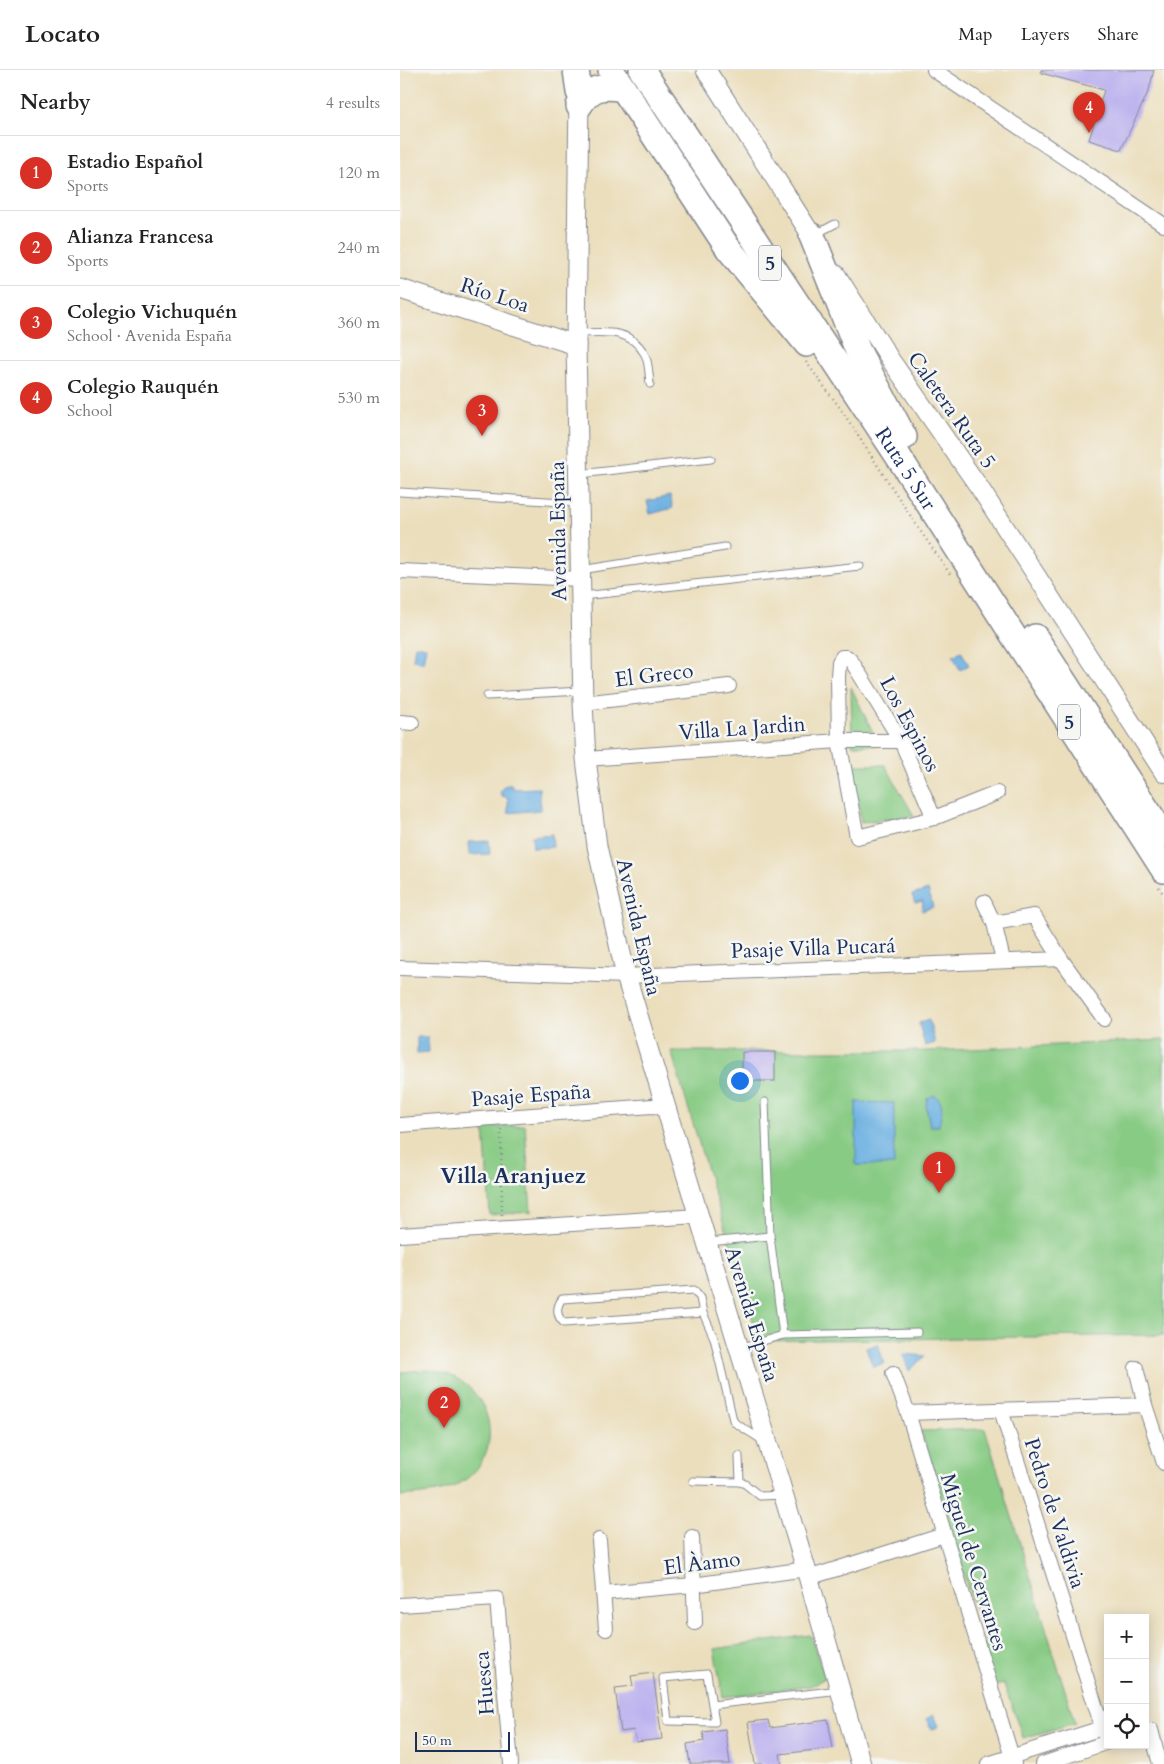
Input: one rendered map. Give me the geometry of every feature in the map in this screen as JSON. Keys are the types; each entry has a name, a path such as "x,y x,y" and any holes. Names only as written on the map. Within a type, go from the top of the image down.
{"highway":[{"name":"Ruta 5 Sur","path":"642,70 901,447 1164,836"},
{"name":"Ruta 5 Sur","path":"661,70 901,447 1159,875"},
{"path":"580,84 588,94 598,88 608,87 617,79 728,248 901,447"},
{"path":"812,236 858,351 901,447"}],"main road":[{"name":"Caletera Ruta 5","path":"706,70 812,236"},
{"name":"Avenida España","path":"580,84 576,339 583,697 586,759 597,846 626,976 807,1574 862,1764"},
{"name":"Río Loa","path":"400,289 576,339"}],"street":[{"path":"934,70 1164,225"},
{"name":"Caletera Ruta 5","path":"812,236 896,368 979,487 1164,773"},
{"path":"400,571 581,581"},
{"name":"Los Espinos","path":"840,741 839,662 842,657 847,657 852,662 901,741 934,818"},
{"name":"El Greco","path":"583,697 729,686"},
{"path":"840,741 857,837 934,818 996,793"},
{"name":"Villa La Jardin","path":"586,759 840,741 901,741"},
{"path":"984,902 994,923 1003,960"},
{"path":"994,923 1034,916 1060,959 1104,1019"},
{"name":"Pasaje Villa Pucará","path":"400,968 626,976 1060,959"},
{"name":"Pasaje España","path":"400,1125 652,1106 665,1107"},
{"path":"400,1235 698,1216"},
{"path":"1136,1368 1145,1405 1164,1463"},
{"name":"Miguel de Cervantes","path":"893,1373 908,1412 1013,1760"},
{"path":"908,1412 1145,1405"},
{"name":"Pedro de Valdivia","path":"1001,1410 1104,1733"},
{"name":"El Àamo","path":"603,1592 807,1574 944,1535"},
{"path":"692,1537 695,1623"},
{"path":"599,1540 606,1628"},
{"name":"Huesca","path":"400,1605 497,1599 511,1764"},
{"path":"988,1764 1013,1760 1102,1728"},
{"path":"1153,1729 1160,1764"},
{"path":"1043,1764 1104,1743"}],"lane":[{"path":"812,236 835,224"},
{"path":"576,339 621,333 633,340 645,354 650,384"},
{"path":"580,474 712,459"},
{"path":"400,492 580,503"},
{"path":"581,581 725,547"},
{"path":"581,581 860,566"},
{"path":"488,696 583,697"},
{"path":"765,1102 770,1236 783,1335"},
{"path":"706,1242 770,1236"},
{"path":"703,1313 564,1323 558,1316 557,1311 562,1299 690,1290 697,1292 703,1313 714,1338 733,1420 737,1425 768,1444"},
{"path":"739,1349 783,1335 917,1332"},
{"path":"739,1456 740,1482"},
{"path":"693,1481 740,1482 760,1496 783,1495"},
{"path":"707,1674 712,1705 715,1722 668,1721 663,1678 707,1674"},
{"path":"712,1705 840,1690"}],"path":[{"path":"802,358 840,408 923,536 953,578"},
{"path":"1159,875 1164,895"},
{"path":"501,1118 503,1228"}],"green space":[{"path":"851,687 879,745 852,745"},
{"path":"853,765 885,765 914,816 861,822"},
{"path":"1164,1040 1164,1335 759,1341 671,1051 928,1051"},
{"path":"525,1125 531,1212 490,1215 484,1128"},
{"path":"426,1370 448,1374 465,1384 479,1399 487,1416 489,1434 486,1453 476,1470 459,1484 438,1492 400,1496 400,1372"},
{"path":"985,1429 1075,1723 1023,1738 1004,1684 994,1686 981,1647 987,1642 966,1582 921,1431"},
{"path":"810,1635 825,1678 811,1686 723,1697 714,1649"}],"water":[{"path":"670,496 673,508 650,514 647,501"},
{"path":"415,645 426,647 423,662 413,660"},
{"path":"961,651 969,665 960,670 953,656"},
{"path":"511,785 514,789 539,788 541,810 508,813 508,798 502,796 500,792 504,786"},
{"path":"552,834 553,847 533,848 532,836"},
{"path":"489,841 490,854 469,855 468,842"},
{"path":"928,890 933,907 922,911 923,901 915,903 912,895"},
{"path":"929,1020 935,1043 925,1046 919,1023"},
{"path":"417,1037 428,1037 429,1052 417,1053"},
{"path":"934,1095 938,1098 941,1105 939,1126 930,1126 926,1106 927,1099"},
{"path":"856,1102 894,1103 894,1165 856,1165"},
{"path":"878,1344 884,1363 873,1367 866,1348"},
{"path":"903,1354 925,1356 909,1371"},
{"path":"934,1715 939,1726 932,1730 926,1719"}],"building":[{"path":"1041,70 1154,70 1149,90 1121,150 1089,140 1104,90 1041,73"},
{"path":"742,1052 775,1052 775,1081 742,1081"},
{"path":"653,1673 662,1739 636,1742 634,1730 621,1732 615,1688 633,1686 631,1676"},
{"path":"768,1720 770,1728 828,1720 833,1748 780,1754 782,1764 755,1764 748,1722"},
{"path":"725,1729 730,1764 690,1764 687,1744 704,1741 703,1732"}],"place":[{"name":"Colegio Rauquén","path":"1089,133"},
{"name":"Colegio Vichuquén","path":"482,436"},
{"name":"Estadio Español","path":"939,1193"},
{"name":"Alianza Francesa","path":"444,1428"}],"district":[{"name":"Villa Aranjuez","path":"513,1175"}]}
